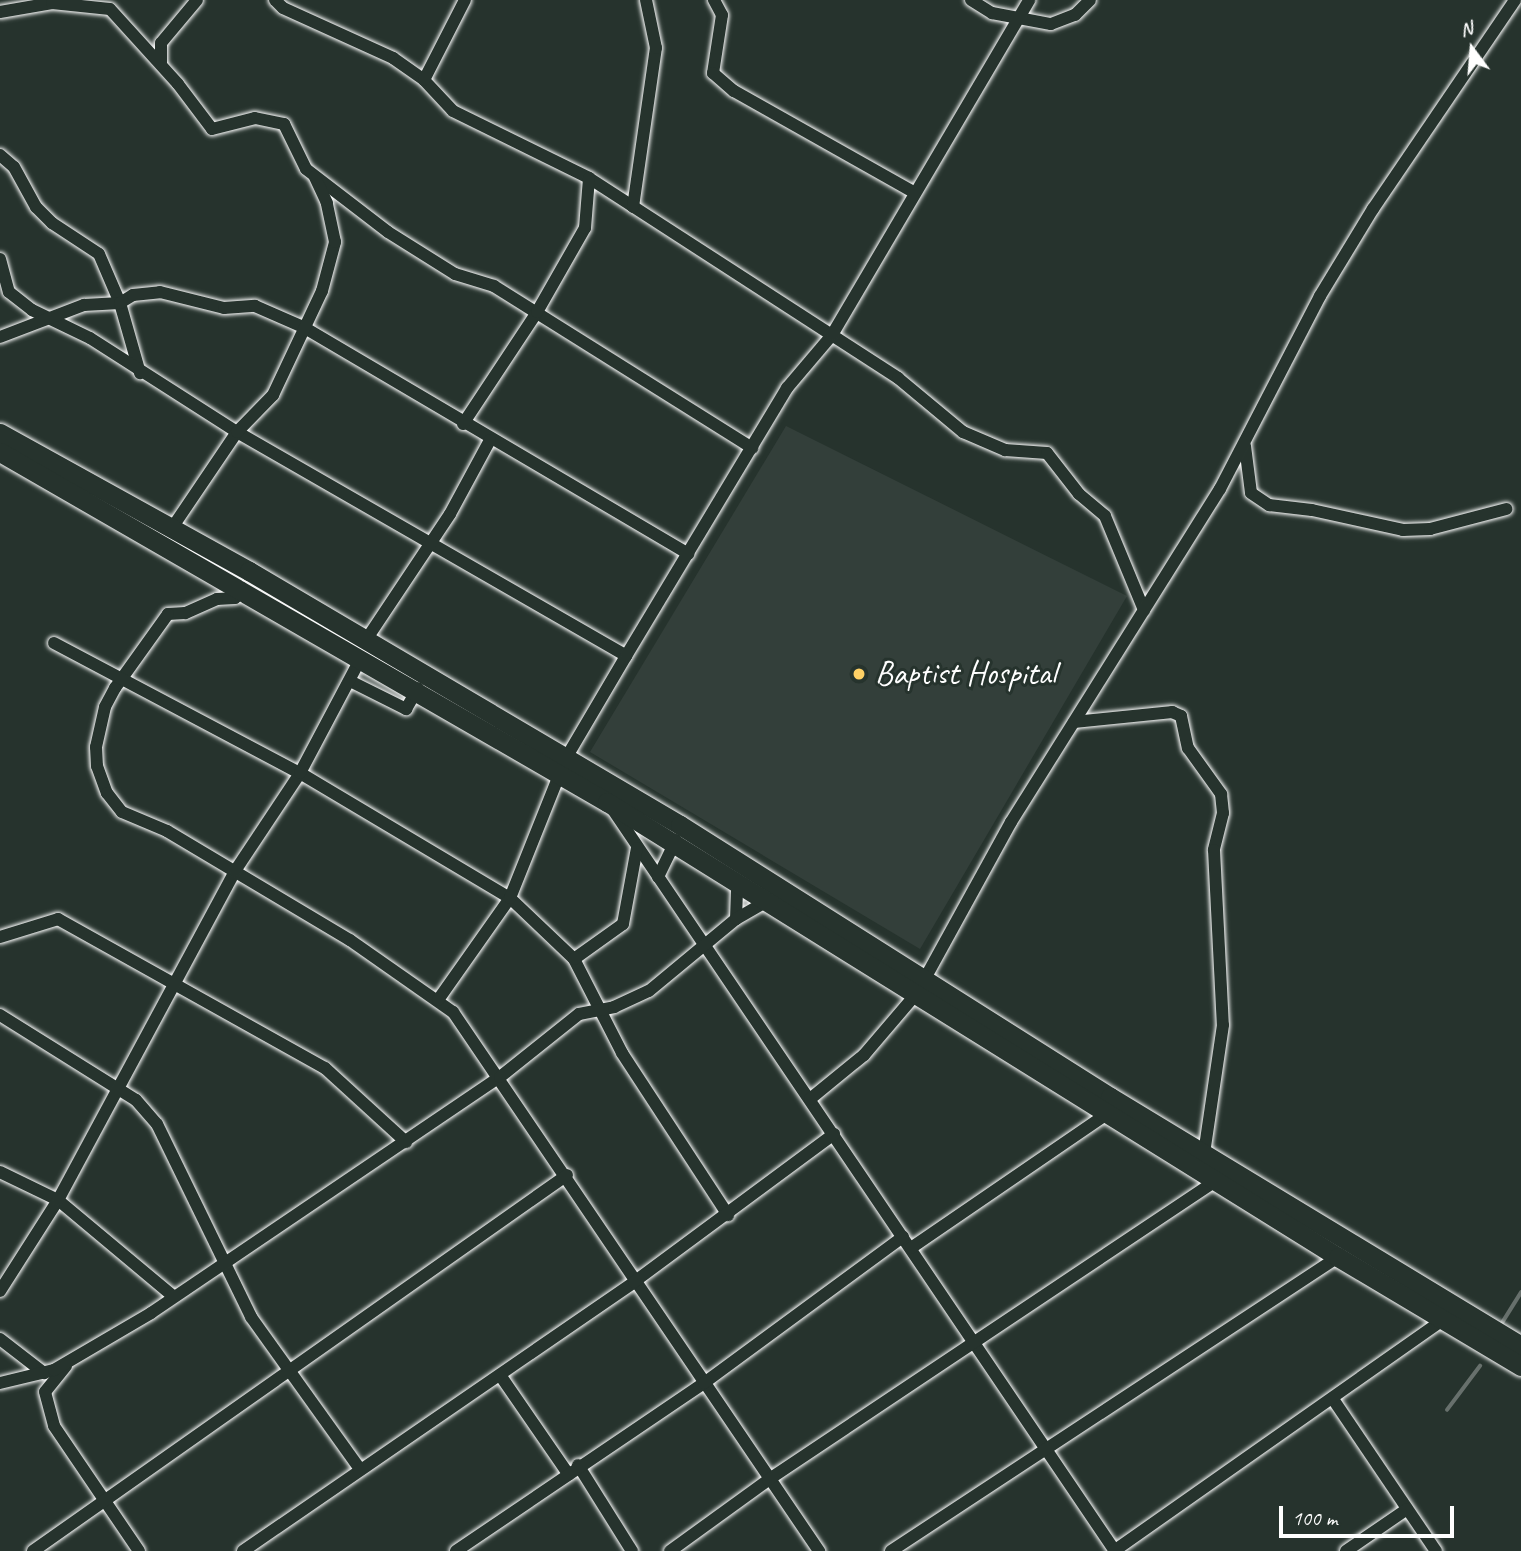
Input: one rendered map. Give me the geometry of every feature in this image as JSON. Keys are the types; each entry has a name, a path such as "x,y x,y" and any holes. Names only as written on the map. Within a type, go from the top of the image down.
{"main road":[{"path":"0,433 172,528 364,649 678,834 737,882 920,986 1204,1154 1521,1346"},
{"path":"0,452 242,588 364,649"},
{"path":"564,767 607,802 732,860 1108,1113 1338,1257 1521,1366"}],"street":[{"path":"161,64 161,43 197,0"},
{"path":"275,0 283,8 393,58 424,80 453,111 589,178 898,377 963,432 997,448 1041,450 1054,458 1079,494 1105,516 1144,610"},
{"path":"424,80 465,0"},
{"path":"633,208 656,48 646,0"},
{"path":"714,0 722,15 713,73 734,91 913,192"},
{"path":"971,0 1017,20 1051,24 1075,15 1090,0"},
{"path":"438,1000 510,898 564,767 626,656 787,388 832,334 913,192 1029,0"},
{"path":"810,1099 864,1055 920,986 1011,822 1245,446 1279,369 1360,231 1516,0"},
{"path":"0,12 52,3 110,9 161,64 212,129 255,118 285,124 297,153 313,174 327,203 335,248 305,328 273,394 237,432 172,528"},
{"path":"0,155 14,167 36,207 52,223 99,254 120,303 140,373"},
{"path":"313,174 388,232 455,274 494,286 752,447"},
{"path":"463,424 537,313 584,228 589,178"},
{"path":"0,259 9,292 51,319 90,338 140,373 237,432 626,656"},
{"path":"0,337 84,305 120,303 133,295 160,292 224,308 255,306 305,328 490,440 688,554"},
{"path":"0,1291 58,1200 116,1088 178,984 235,871 300,774 350,681 364,649 431,544 490,440"},
{"path":"1245,446 1251,493 1269,505 1312,510 1403,530 1430,528 1506,509"},
{"path":"242,588 235,598 217,598 185,613 168,614 104,707 96,747 96,766 107,793 122,812 167,831 350,940 453,1013 567,1175 634,1282 819,1551"},
{"path":"54,643 300,774 510,898 574,959 622,1054 728,1215"},
{"path":"350,681 406,709 420,682"},
{"path":"1074,722 1172,712 1181,716 1188,748 1221,794 1223,813 1214,850 1223,1025 1204,1154"},
{"path":"607,802 1114,1551 1443,1320"},
{"path":"658,877 678,834"},
{"path":"574,959 622,924 637,848"},
{"path":"732,860 737,882 736,919"},
{"path":"0,1383 44,1373 70,1362 406,1142 500,1077 579,1014 602,1010 649,991 736,919 769,900"},
{"path":"0,937 58,919 325,1068 406,1142"},
{"path":"0,1015 116,1088 157,1124 218,1242 222,1261 251,1317 359,1468"},
{"path":"456,1551 907,1243 1108,1113"},
{"path":"243,1551 359,1468 634,1282 834,1134"},
{"path":"0,1172 58,1200 173,1296"},
{"path":"33,1551 289,1368 567,1175"},
{"path":"670,1551 768,1480 976,1345 1217,1180"},
{"path":"891,1551 1338,1257"},
{"path":"0,1339 44,1373"},
{"path":"70,1362 45,1392 54,1426 139,1551"},
{"path":"500,1375 632,1551"},
{"path":"1333,1399 1436,1551"},
{"path":"1346,1551 1407,1509"}],"shaded area":[{"name":"Baptist Hospital","path":"786,426 1127,596 920,949 590,752"}],"waterway":[{"path":"1502,1323 1521,1292"},
{"path":"1447,1410 1480,1366"}],"place":[{"name":"Baptist Hospital","path":"859,674"}]}
